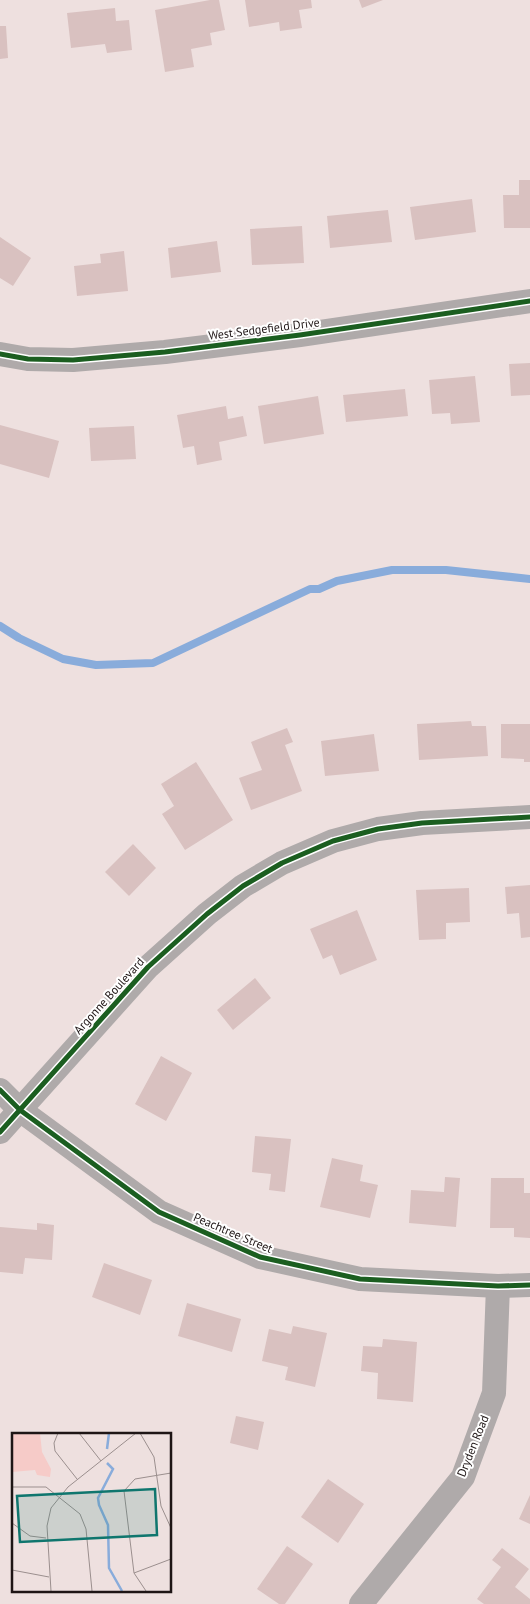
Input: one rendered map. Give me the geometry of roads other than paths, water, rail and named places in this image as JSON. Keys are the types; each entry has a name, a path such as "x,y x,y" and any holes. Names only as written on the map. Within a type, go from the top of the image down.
{"street":[{"name":"West Sedgefield Drive","path":"0,354 28,359 73,360 165,352 530,302"},
{"name":"Argonne Boulevard","path":"0,1132 148,967 207,914 243,886 282,863 334,841 378,829 422,823 530,817"},
{"name":"Peachtree Street","path":"0,1090 20,1110 159,1212 260,1257 360,1279 498,1286 530,1285"},
{"name":"Dryden Road","path":"362,1604 463,1477 494,1394 498,1286"}],"waterway":[{"path":"0,626 19,638 63,659 96,665 153,663 310,589 319,589 337,581 392,570 446,570 530,579"}]}
